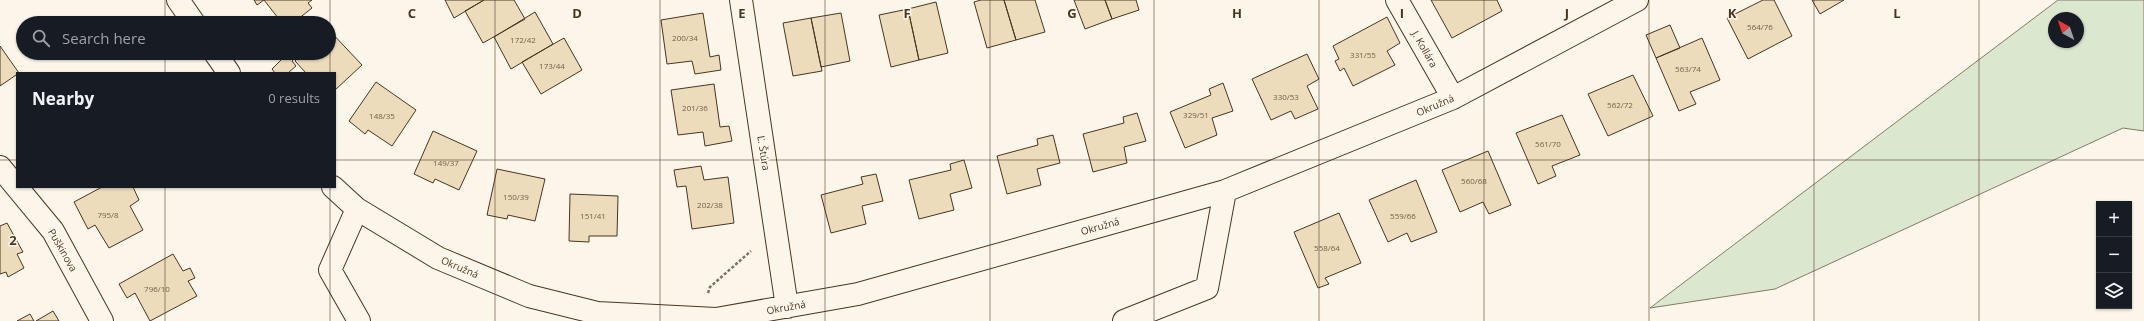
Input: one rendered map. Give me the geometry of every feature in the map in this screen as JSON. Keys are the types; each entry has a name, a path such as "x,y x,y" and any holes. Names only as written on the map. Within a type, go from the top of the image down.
{"street":[{"path":"178,0 189,16"},
{"name":"Ľ. Štúra","path":"741,0 787,307"},
{"name":"J. Kollára","path":"1397,0 1453,98"},
{"name":"Okružná","path":"334,188 357,209 438,258 529,296 597,313 716,319 858,294 1225,191 1453,98 1637,0"},
{"path":"220,60 228,72"},
{"name":"Puškinova","path":"0,167 16,186"},
{"name":"Puškinova","path":"17,188 53,231 102,321"},
{"path":"1124,321 1207,288 1225,191"},
{"path":"357,209 330,270 359,321"}],"path":[{"path":"706,297 710,287 776,229"}],"green space":[{"path":"2058,0 2144,0 2144,131 2123,128 1775,289 1650,308"}],"building":[{"path":"254,0 264,0 257,5"},
{"path":"264,0 312,0 308,3 312,8 302,16 277,16"},
{"path":"445,0 484,0 454,18"},
{"path":"484,0 514,0 525,19 483,43 465,11"},
{"path":"981,0 1004,0 1016,40 987,48 974,2"},
{"path":"1004,0 1035,0 1045,32 1016,40"},
{"path":"1074,0 1105,0 1112,19 1085,29"},
{"path":"1105,0 1136,0 1139,10 1112,19"},
{"path":"1431,0 1497,0 1502,11 1452,38"},
{"path":"1763,0 1774,0 1792,36 1748,59 1727,18"},
{"path":"1812,0 1844,0 1820,14"},
{"path":"936,2 948,53 919,60 908,9"},
{"path":"908,9 919,60 891,67 879,15"},
{"path":"535,12 553,44 511,69 494,37"},
{"path":"703,13 710,57 719,55 721,70 695,74 692,61 667,64 661,20"},
{"path":"841,13 850,61 821,67 811,18"},
{"path":"1387,17 1400,43 1387,51 1395,65 1353,86 1344,68 1340,71 1335,61 1339,59 1333,46"},
{"path":"811,18 822,71 793,76 783,23"},
{"path":"1670,25 1680,48 1656,58 1646,35"},
{"path":"336,37 362,65 336,89 336,72 305,72 295,61 336,60"},
{"path":"564,38 582,70 541,94 522,62"},
{"path":"1702,38 1720,80 1690,92 1696,104 1679,111 1656,58"},
{"path":"0,46 18,72 16,72 16,75 0,86"},
{"path":"1307,54 1319,79 1307,86 1318,109 1295,119 1291,111 1271,120 1252,79"},
{"path":"281,60 293,60 292,61 296,66 289,72 274,72 272,69"},
{"path":"1633,75 1653,116 1608,136 1588,94"},
{"path":"376,82 416,110 392,146 368,130 365,134 349,121"},
{"path":"1223,83 1233,111 1212,118 1217,135 1185,148 1170,112 1211,95 1209,89"},
{"path":"714,84 720,127 729,126 732,141 705,146 703,132 678,135 671,90"},
{"path":"1137,113 1146,141 1124,147 1127,163 1093,172 1083,134 1124,123 1123,117"},
{"path":"1562,115 1580,155 1552,166 1556,176 1538,184 1516,133"},
{"path":"433,131 477,151 459,190 435,179 433,183 414,174"},
{"path":"1053,135 1060,163 1037,169 1041,185 1007,194 997,156 1038,145 1037,139"},
{"path":"1488,151 1511,205 1489,214 1483,202 1460,212 1442,170"},
{"path":"964,160 972,188 950,194 954,210 919,219 909,180 951,170 950,164"},
{"path":"701,166 704,180 728,177 734,223 692,229 686,186 677,187 674,170"},
{"path":"497,169 545,179 535,221 508,215 507,219 487,215"},
{"path":"876,174 883,201 862,206 866,224 831,233 821,195 863,184 861,177"},
{"path":"1416,180 1437,232 1411,242 1407,233 1388,242 1369,200"},
{"path":"100,188 133,188 139,200 130,206 143,230 109,248 95,225 88,229 74,202"},
{"path":"570,194 618,196 617,236 589,236 589,242 569,241"},
{"path":"1339,213 1361,263 1325,278 1329,284 1318,288 1294,232"},
{"path":"7,223 23,252 17,254 24,268 8,277 6,272 0,274 0,226"},
{"path":"173,254 183,271 190,268 195,278 188,281 197,296 150,321 135,293 127,298 119,284"},
{"path":"53,311 59,321 36,321"},
{"path":"30,314 34,321 17,321"}]}
